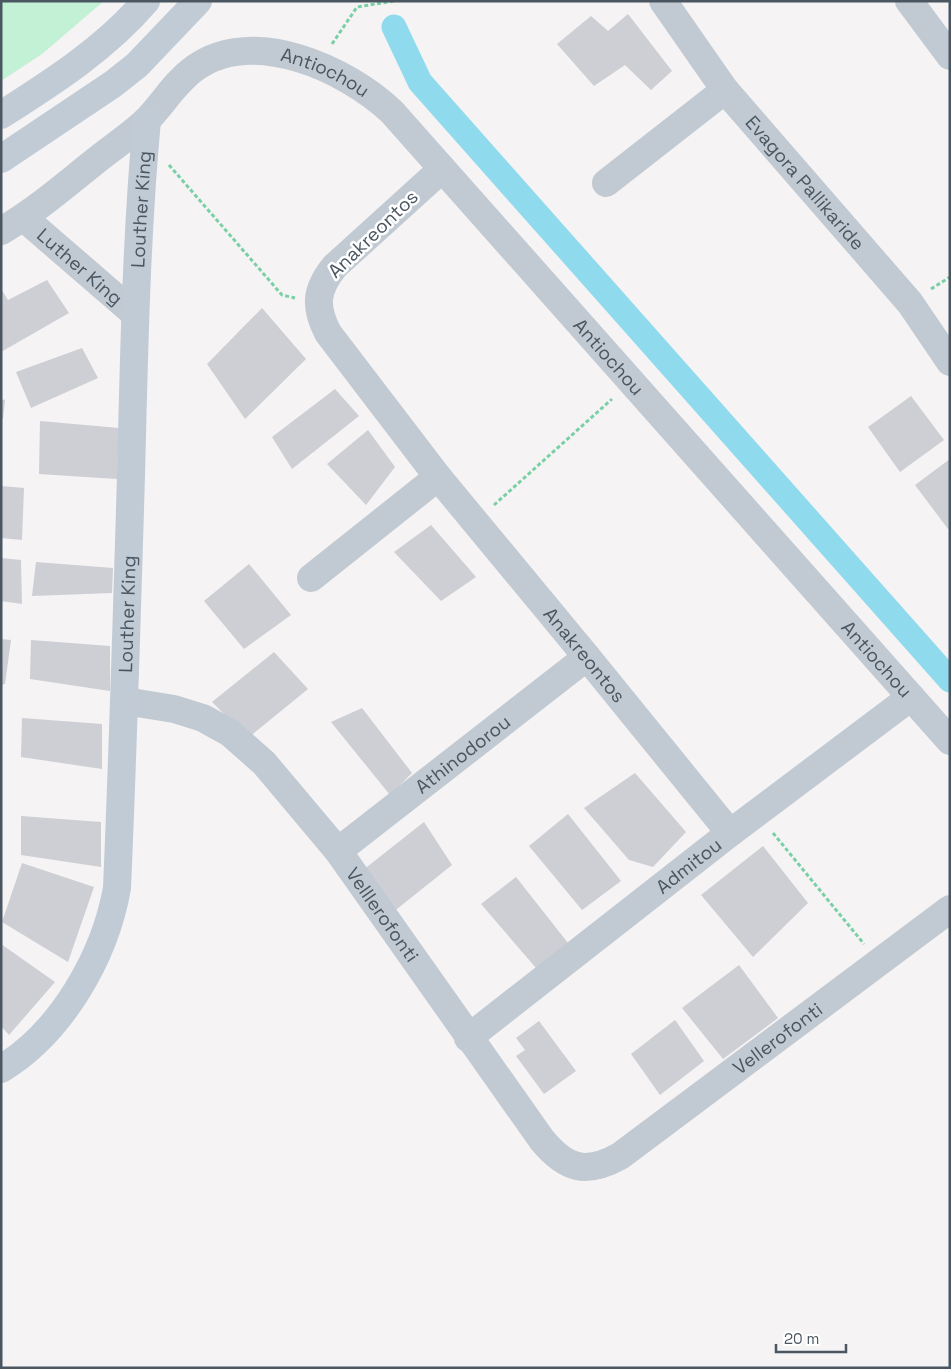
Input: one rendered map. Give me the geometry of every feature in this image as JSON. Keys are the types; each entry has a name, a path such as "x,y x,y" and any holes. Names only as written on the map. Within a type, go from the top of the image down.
{"street":[{"path":"1,114 88,55 110,37 146,1"},
{"path":"1,159 113,84 137,65 198,1"},
{"name":"Evagora Pallikaride","path":"663,1 725,90 910,303 950,362"},
{"path":"909,1 950,56"},
{"name":"Antiochou","path":"146,129 184,77 209,59 222,54 262,51 290,56 318,65 348,79 375,97 392,112 950,741"},
{"path":"606,182 725,90"},
{"path":"13,225 146,129"},
{"name":"Louther King","path":"1,1069 37,1040 68,1003 92,965 110,923 117,888 125,701 136,314 146,129"},
{"name":"Anakreontos","path":"442,169 334,266 322,284 318,302 319,312 328,333 474,522 730,833"},
{"name":"Luther King","path":"13,225 136,314"},
{"path":"311,578 438,477"},
{"name":"Athinodorou","path":"338,852 587,657"},
{"name":"Admitou","path":"468,1038 730,833 911,697"},
{"name":"Velllerofonti","path":"125,701 188,713 209,721 230,732 264,763 338,852 542,1140 558,1158 575,1166 594,1167 604,1164"},
{"name":"Vellerofonti","path":"604,1164 620,1156 950,909"}],"path":[{"path":"318,65 357,7 394,1"},
{"path":"146,129 282,295 318,302"},
{"path":"474,522 631,382"},
{"path":"757,813 879,962"}],"green space":[{"path":"1,1 104,1 42,54 1,81"}],"building":[{"path":"628,14 672,71 651,90 625,65 594,86 557,44 591,16 608,31"},
{"path":"47,280 69,313 1,352 1,289 8,300"},
{"path":"262,308 306,359 245,419 207,364"},
{"path":"82,348 98,378 31,408 16,372"},
{"path":"335,389 359,416 292,469 272,437"},
{"path":"911,396 944,440 900,472 868,427"},
{"path":"1,399 5,400 3,419 1,419"},
{"path":"40,421 119,428 117,479 39,474"},
{"path":"368,430 395,467 366,505 327,464"},
{"path":"950,459 950,528 948,529 915,485"},
{"path":"1,486 24,488 22,540 1,538"},
{"path":"431,525 476,577 441,601 394,552"},
{"path":"1,558 21,560 22,604 1,601"},
{"path":"36,562 113,568 112,593 32,596"},
{"path":"249,564 291,615 244,649 204,601"},
{"path":"1,639 11,640 5,684 1,685"},
{"path":"31,640 110,646 110,691 30,679"},
{"path":"274,652 308,689 248,738 212,702"},
{"path":"362,708 412,773 390,795 331,722"},
{"path":"22,718 102,724 102,769 21,757"},
{"path":"635,773 686,832 653,867 629,860 584,808"},
{"path":"568,814 621,881 582,910 529,846"},
{"path":"21,816 101,822 101,867 21,855"},
{"path":"424,822 452,865 392,913 363,870"},
{"path":"763,846 808,903 753,957 701,895"},
{"path":"22,863 94,887 68,962 2,922"},
{"path":"516,877 568,943 536,968 481,904"},
{"path":"1,944 55,982 9,1035 1,1026"},
{"path":"739,965 778,1018 723,1059 682,1008"},
{"path":"675,1020 704,1061 660,1095 631,1054"},
{"path":"539,1021 576,1071 544,1094 516,1056 525,1050 516,1038"}],"waterway":[{"path":"394,27 420,82 950,680"}]}
